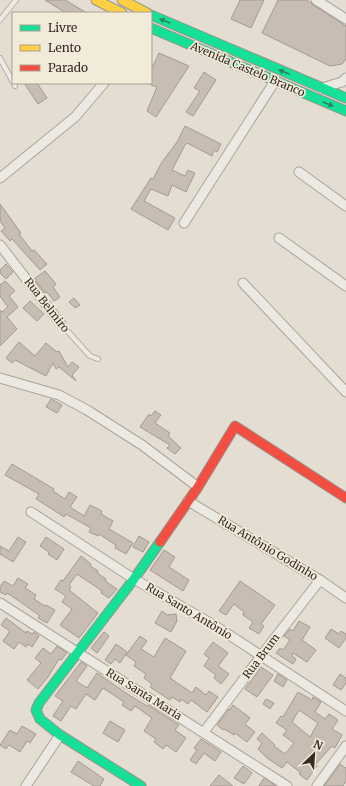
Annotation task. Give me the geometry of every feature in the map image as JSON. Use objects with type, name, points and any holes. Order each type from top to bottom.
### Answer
[{"type":"street","points":[[96,0],[120,12]]},
{"type":"street","points":[[122,0],[145,12]]},
{"type":"street","points":[[316,0],[346,19]]},
{"type":"street","name":"Avenida Castelo Branco","points":[[152,15],[346,98]]},
{"type":"street","name":"Avenida Castelo Branco","points":[[152,28],[346,111]]},
{"type":"street","points":[[322,88],[342,82],[346,78]]},
{"type":"street","points":[[184,223],[275,81]]},
{"type":"street","points":[[0,178],[75,116],[103,84]]},
{"type":"street","points":[[299,172],[346,206]]},
{"type":"street","points":[[279,238],[346,286]]},
{"type":"street","name":"Rua Belmiro","points":[[0,244],[61,324]]},
{"type":"street","points":[[243,283],[346,392]]},
{"type":"street","points":[[0,378],[59,395],[87,410],[142,445],[198,487]]},
{"type":"street","points":[[140,786],[60,735],[40,719],[36,710],[39,702],[134,579],[198,487],[235,426],[346,498]]},
{"type":"street","name":"Rua Antônio Godinho","points":[[188,501],[320,580],[346,598]]},
{"type":"street","name":"Rua Santo Antônio","points":[[31,512],[134,579],[218,627],[346,711]]},
{"type":"street","name":"Rua Brum","points":[[204,732],[320,580]]},
{"type":"street","name":"Rua Santa Maria","points":[[0,604],[288,786]]},
{"type":"street","points":[[26,786],[60,735]]},
{"type":"street","points":[[317,786],[346,746]]},
{"type":"lane","points":[[0,20],[16,0]]},
{"type":"lane","points":[[0,58],[12,80]]},
{"type":"lane","name":"Rua Belmiro","points":[[61,324],[90,356],[98,359]]},
{"type":"building","points":[[45,0],[65,0],[85,12],[64,12]]},
{"type":"building","points":[[240,0],[264,0],[251,28],[231,19]]},
{"type":"building","points":[[278,0],[307,0],[346,26],[346,59],[342,64],[330,66],[262,33]]},
{"type":"building","points":[[159,53],[189,66],[156,117],[147,111],[157,87],[151,85],[153,66]]},
{"type":"building","points":[[204,72],[216,80],[193,116],[186,112],[200,91],[194,88]]},
{"type":"building","points":[[25,84],[38,84],[47,98],[38,104]]},
{"type":"building","points":[[185,126],[221,144],[217,152],[214,150],[212,156],[187,143],[185,145],[172,170],[185,176],[188,170],[195,173],[186,192],[172,185],[168,196],[151,189],[144,201],[175,218],[168,230],[131,209],[151,178],[153,179],[162,162],[177,142]]},
{"type":"building","points":[[0,204],[32,251],[34,250],[47,264],[40,270],[12,239],[10,241],[1,231],[5,228],[0,221]]},
{"type":"building","points":[[6,264],[13,272],[6,279],[0,273],[0,270]]},
{"type":"building","points":[[45,271],[56,284],[53,287],[60,297],[54,301],[47,292],[45,293],[34,279]]},
{"type":"building","points":[[5,281],[15,291],[9,296],[18,307],[7,317],[17,329],[0,346],[0,310],[2,312],[8,307],[0,296],[0,285]]},
{"type":"building","points":[[74,298],[80,305],[75,308],[69,302]]},
{"type":"building","points":[[30,301],[44,314],[37,321],[23,308]]},
{"type":"building","points":[[19,342],[35,356],[46,343],[57,352],[59,351],[68,367],[72,362],[79,367],[72,375],[76,381],[59,367],[56,369],[53,363],[46,376],[15,360],[12,363],[6,358]]},
{"type":"building","points":[[51,399],[62,405],[57,413],[46,407]]},
{"type":"building","points":[[155,411],[161,415],[155,423],[170,433],[168,436],[181,448],[175,454],[167,448],[170,445],[140,427],[149,414],[151,416]]},
{"type":"building","points":[[12,464],[54,489],[53,491],[65,499],[69,492],[77,497],[70,507],[84,516],[90,505],[102,511],[101,514],[113,521],[109,529],[133,543],[126,554],[115,548],[116,545],[99,534],[98,536],[89,532],[91,528],[66,514],[64,517],[36,499],[39,494],[5,475]]},
{"type":"building","points":[[139,536],[149,542],[143,552],[133,547]]},
{"type":"building","points":[[18,537],[26,542],[13,562],[0,554],[0,546],[9,551]]},
{"type":"building","points":[[46,537],[64,549],[57,560],[40,546]]},
{"type":"building","points":[[164,550],[175,557],[169,567],[189,580],[183,591],[150,570]]},
{"type":"building","points":[[81,556],[91,564],[90,566],[98,571],[97,573],[106,579],[105,581],[117,589],[109,598],[101,593],[102,591],[77,574],[69,585],[71,587],[69,590],[98,613],[79,638],[60,625],[72,609],[62,602],[66,596],[55,589],[61,580],[63,581]]},
{"type":"building","points":[[18,578],[28,584],[25,588],[36,595],[34,599],[55,610],[47,623],[38,618],[40,616],[7,593],[6,595],[0,592],[0,587],[4,581],[13,586]]},
{"type":"building","points":[[240,581],[275,605],[261,624],[264,626],[259,634],[249,628],[253,622],[243,615],[244,612],[234,604],[226,615],[219,611]]},
{"type":"building","points":[[162,611],[167,615],[176,614],[177,621],[171,632],[155,623]]},
{"type":"building","points":[[6,618],[26,633],[27,631],[32,634],[34,632],[39,636],[32,647],[28,644],[26,647],[19,642],[14,649],[3,641],[10,631],[1,625]]},
{"type":"building","points":[[299,621],[310,627],[302,640],[316,650],[307,662],[293,653],[292,656],[296,659],[293,664],[276,653],[280,648],[283,650],[290,640],[284,636],[290,629],[293,631]]},
{"type":"building","points":[[331,629],[339,634],[341,631],[346,634],[346,638],[339,648],[325,638]]},
{"type":"building","points":[[104,632],[109,636],[97,653],[91,648]]},
{"type":"building","points":[[140,636],[147,641],[141,649],[154,657],[165,638],[186,651],[170,678],[192,693],[196,687],[206,695],[209,691],[218,697],[207,712],[191,700],[188,704],[181,699],[180,702],[172,697],[170,700],[150,687],[152,684],[144,678],[146,674],[134,666],[136,662],[126,655]]},
{"type":"building","points":[[213,642],[228,653],[218,666],[229,674],[221,684],[214,678],[216,675],[204,666],[209,658],[204,654]]},
{"type":"building","points":[[116,644],[127,652],[120,663],[115,659],[111,664],[105,660]]},
{"type":"building","points":[[57,646],[67,653],[61,660],[59,659],[48,677],[38,689],[27,680],[41,663],[35,658],[43,648],[51,654]]},
{"type":"building","points":[[81,662],[87,666],[76,681],[87,688],[97,673],[129,695],[147,706],[148,705],[179,725],[175,730],[186,738],[176,752],[166,745],[163,749],[154,742],[156,739],[144,731],[152,718],[135,706],[131,711],[122,705],[124,702],[103,688],[95,700],[86,694],[76,709],[71,706],[61,721],[53,716],[63,701],[55,696]]},
{"type":"building","points":[[261,667],[273,675],[257,697],[245,689]]},
{"type":"building","points":[[278,674],[287,680],[283,687],[274,681]]},
{"type":"building","points":[[340,674],[346,678],[346,683],[341,690],[333,685]]},
{"type":"building","points":[[298,692],[312,700],[313,697],[321,702],[315,712],[325,719],[329,714],[338,720],[332,729],[342,735],[335,748],[332,746],[315,765],[317,766],[307,780],[287,762],[282,768],[267,758],[258,749],[262,743],[257,739],[262,733],[275,745],[274,746],[285,754],[294,743],[283,735],[287,730],[276,723],[281,716],[283,717]],"holes":[[[299,710],[318,723],[310,737],[292,722]]]},
{"type":"building","points":[[266,699],[274,703],[270,709],[263,704]]},
{"type":"building","points":[[233,705],[250,718],[245,724],[255,732],[247,742],[235,733],[234,735],[224,729],[223,730],[217,725]]},
{"type":"building","points":[[110,721],[125,730],[118,742],[103,733]]},
{"type":"building","points":[[22,726],[36,734],[30,743],[27,741],[20,752],[9,745],[6,749],[0,745],[10,730],[17,734]]},
{"type":"building","points":[[201,739],[221,752],[215,761],[204,753],[196,764],[190,760],[197,750],[194,748]]},
{"type":"building","points":[[78,761],[104,779],[100,786],[94,786],[71,772]]},
{"type":"building","points":[[340,764],[346,768],[346,781],[343,786],[324,786]]},
{"type":"building","points":[[243,766],[252,773],[244,784],[234,778]]},
{"type":"building","points":[[219,775],[233,786],[210,786]]},
{"type":"building","points":[[264,778],[276,786],[259,786]]},
{"type":"traffic: fast","points":[[152,15],[346,98]]},
{"type":"traffic: fast","points":[[152,28],[346,111]]},
{"type":"traffic: fast","points":[[141,786],[60,735],[40,719],[36,710],[39,703],[134,579],[160,542]]},
{"type":"traffic: slow","points":[[96,0],[120,12]]},
{"type":"traffic: slow","points":[[122,0],[145,12]]},
{"type":"traffic: jam","points":[[160,542],[198,487],[235,426],[346,498]]}]
